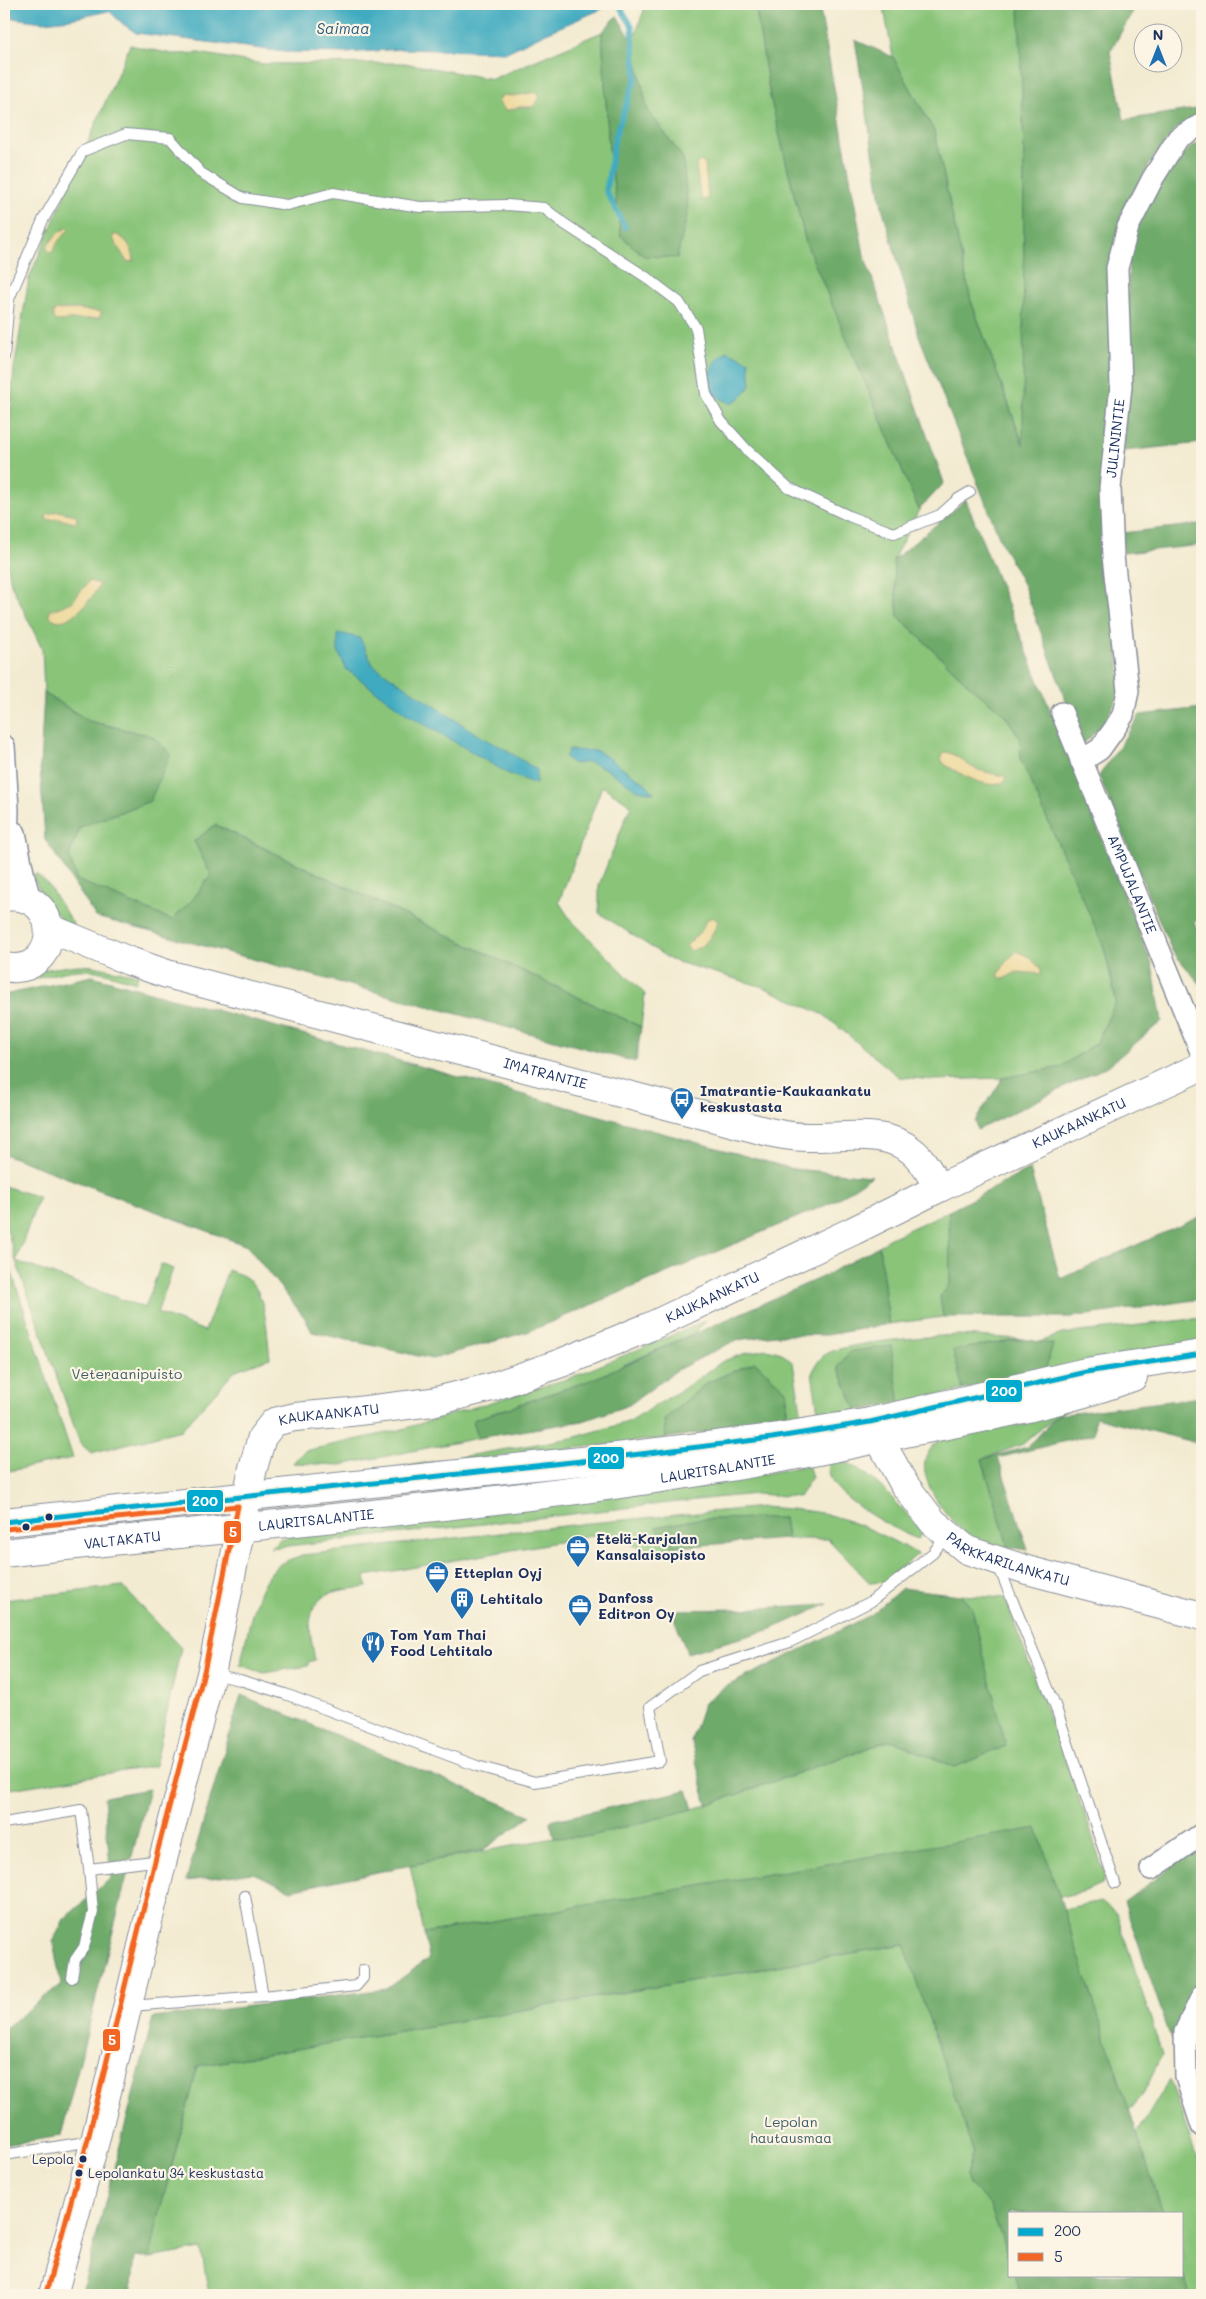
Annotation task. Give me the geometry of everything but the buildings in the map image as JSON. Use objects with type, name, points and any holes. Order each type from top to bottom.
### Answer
[{"type":"main road","points":[[4,897],[19,896],[31,901],[43,912],[49,928],[46,948],[40,957],[22,968],[4,967]]},
{"type":"main road","name":"IMATRANTIE","points":[[49,928],[134,963],[177,976],[761,1130],[804,1137],[876,1137],[894,1141],[911,1149],[920,1157],[939,1188]]},
{"type":"main road","name":"IMATRANTIE","points":[[40,957],[54,956],[134,963]]},
{"type":"main road","name":"KAUKAANKATU","points":[[53,2295],[95,2141],[163,1859],[211,1674],[247,1497],[262,1437],[274,1422],[295,1417],[432,1402],[492,1387],[561,1363],[648,1327],[854,1231],[939,1188],[1202,1066]]},
{"type":"main road","name":"LAURITSALANTIE","points":[[241,1527],[597,1488],[812,1454],[874,1430],[1086,1372],[1193,1356]]},
{"type":"main road","name":"LAURITSALANTIE","points":[[247,1497],[874,1430]]},
{"type":"main road","name":"PARKKARILANKATU","points":[[874,1430],[904,1484],[934,1522],[967,1550],[997,1562],[1202,1616]]},
{"type":"main road","points":[[4,1522],[247,1497]]},
{"type":"main road","name":"VALTAKATU","points":[[4,1553],[241,1527]]},
{"type":"street","name":"JULININTIE","points":[[1081,761],[1100,749],[1115,728],[1123,715],[1128,691],[1113,556],[1110,488],[1121,386],[1117,268],[1128,227],[1153,178],[1178,138],[1202,124]]},
{"type":"street","name":"AMPUJALANTIE","points":[[1062,713],[1202,1054]]},
{"type":"street","points":[[4,746],[8,809],[6,884],[4,893]]},
{"type":"street","points":[[8,809],[23,867],[24,882],[31,901]]},
{"type":"street","points":[[1151,1869],[1202,1834]]},
{"type":"street","points":[[1202,1996],[1185,2032],[1186,2077],[1202,2126]]},
{"type":"lane","points":[[4,357],[10,299],[43,220],[83,151],[126,134],[170,138],[201,173],[243,198],[288,204],[333,193],[420,207],[507,205],[544,208],[563,223],[646,277],[679,302],[696,328],[706,394],[721,421],[746,450],[789,488],[851,517],[894,533],[940,515],[958,499],[970,492]]},
{"type":"lane","points":[[211,1674],[240,1680],[285,1694],[477,1766],[535,1782],[660,1761],[650,1706],[699,1671],[790,1642],[870,1602],[933,1553],[948,1534]]},
{"type":"lane","points":[[997,1562],[1055,1705],[1115,1883]]},
{"type":"lane","points":[[4,1823],[81,1810],[93,1912],[84,1946],[75,1960],[72,1978]]},
{"type":"lane","points":[[89,1869],[163,1859]]},
{"type":"lane","points":[[245,1896],[263,1996]]},
{"type":"lane","points":[[127,2006],[263,1996],[356,1986],[363,1978],[362,1970]]},
{"type":"lane","points":[[4,2155],[95,2141]]},
{"type":"green space","points":[[646,4],[755,4],[770,96],[806,243],[919,510],[893,560],[898,616],[972,688],[1005,715],[1020,738],[1021,760],[1104,947],[1116,1001],[1097,1042],[1061,1067],[1003,1078],[935,1080],[899,1077],[824,1015],[763,987],[671,960],[599,913],[599,885],[631,805],[602,786],[559,902],[570,919],[645,994],[641,1027],[216,825],[194,841],[211,875],[193,899],[172,920],[77,880],[69,856],[80,827],[150,801],[152,736],[89,721],[44,693],[42,649],[11,584],[4,545],[4,496],[14,369],[29,278],[130,45],[172,54],[199,53],[262,64],[404,63],[492,79],[602,32],[609,151],[621,236],[683,158],[647,109],[633,42]]},
{"type":"green space","points":[[755,4],[819,4],[864,255],[944,483],[919,510],[806,243],[770,96]]},
{"type":"green space","points":[[883,4],[1019,4],[1024,152],[1024,446],[971,301],[934,131],[893,57]]},
{"type":"green space","points":[[1019,4],[1137,4],[1110,52],[1124,120],[1202,108],[1202,113],[1175,130],[1155,155],[1122,212],[1111,267],[1111,369],[1104,451],[1121,691],[1103,725],[1082,745],[1024,586],[1002,544],[919,336],[882,207],[855,40],[893,57],[934,131],[971,301],[1023,445],[1024,152]]},
{"type":"green space","points":[[617,16],[633,42],[647,109],[683,158],[688,211],[677,258],[644,256],[621,236],[609,151],[602,32]]},
{"type":"green space","points":[[1202,139],[1202,443],[1124,451],[1129,251],[1141,216],[1169,165]]},
{"type":"green space","points":[[966,500],[1152,964],[1162,1021],[1108,1066],[977,1130],[975,1121],[1003,1078],[1061,1067],[1097,1042],[1116,1001],[1104,947],[1021,760],[1020,738],[1005,715],[972,688],[898,616],[893,560]]},
{"type":"green space","points":[[1202,524],[1202,545],[1124,553],[1122,533]]},
{"type":"green space","points":[[44,693],[89,721],[152,736],[171,754],[150,801],[80,827],[69,856],[77,880],[172,920],[193,899],[211,875],[194,841],[215,825],[641,1027],[636,1062],[96,917],[45,839],[40,767]]},
{"type":"green space","points":[[1202,708],[1202,771],[1196,774],[1202,790],[1202,918],[1194,922],[1202,944],[1202,986],[1172,951],[1099,776],[1140,715]]},
{"type":"green space","points":[[36,874],[46,882],[74,925],[68,927],[48,903],[36,883],[33,875]]},
{"type":"green space","points":[[78,965],[138,975],[136,982],[91,970],[67,971],[23,980],[4,979],[47,969]]},
{"type":"green space","points":[[92,976],[793,1169],[872,1176],[833,1202],[530,1331],[432,1359],[312,1332],[305,1318],[247,1246],[4,1154],[4,993],[8,994]]},
{"type":"green space","points":[[1030,1169],[1060,1279],[1202,1216],[1202,1299],[1073,1317],[943,1317],[940,1297],[950,1284],[949,1211]]},
{"type":"green space","points":[[4,1186],[39,1197],[16,1261],[4,1219]]},
{"type":"green space","points":[[949,1211],[950,1284],[940,1297],[943,1317],[889,1324],[879,1246],[888,1239]]},
{"type":"green space","points":[[879,1246],[889,1324],[827,1335],[776,1335],[736,1340],[677,1370],[629,1405],[583,1421],[478,1438],[473,1420],[591,1380],[822,1277]]},
{"type":"green space","points":[[4,1249],[73,1458],[4,1472]]},
{"type":"green space","name":"Veteraanipuisto","points":[[16,1261],[145,1308],[161,1264],[173,1269],[157,1313],[205,1331],[228,1270],[239,1274],[249,1280],[255,1287],[263,1305],[270,1358],[236,1370],[181,1430],[91,1453],[80,1443]]},
{"type":"green space","points":[[1202,1318],[1202,1342],[1045,1371],[1039,1342],[1062,1334]]},
{"type":"green space","points":[[706,1321],[694,1333],[591,1380],[473,1420],[478,1438],[341,1465],[293,1463],[304,1451],[396,1431],[570,1378]]},
{"type":"green space","points":[[960,1335],[1022,1339],[954,1350],[963,1390],[900,1403],[838,1367],[857,1411],[819,1418],[812,1373],[823,1356],[833,1351],[867,1343]]},
{"type":"green space","points":[[1022,1339],[1053,1344],[1045,1371],[963,1390],[953,1350]]},
{"type":"green space","points":[[891,1346],[900,1403],[857,1411],[838,1367],[850,1351]]},
{"type":"green space","points":[[767,1349],[782,1353],[793,1363],[803,1422],[787,1424],[787,1391],[755,1362],[706,1383],[664,1420],[666,1438],[396,1468],[572,1438],[628,1422],[683,1389],[723,1361],[746,1353]]},
{"type":"green space","points":[[755,1362],[787,1391],[786,1420],[666,1438],[664,1420],[706,1383]]},
{"type":"green space","points":[[1202,1397],[1202,1444],[1095,1417],[1094,1434],[998,1458],[1028,1550],[1008,1547],[982,1459],[1028,1447],[1057,1415]]},
{"type":"green space","points":[[1074,1406],[1057,1415],[1023,1444],[982,1459],[1008,1547],[985,1545],[966,1534],[940,1505],[928,1483],[924,1467],[926,1457],[931,1448],[943,1438]]},
{"type":"green space","points":[[840,1460],[864,1473],[885,1491],[923,1531],[918,1539],[874,1517],[842,1494],[832,1481],[828,1461]]},
{"type":"green space","points":[[808,1465],[812,1477],[799,1497],[756,1494],[714,1498],[270,1548],[280,1539],[309,1531],[715,1484]]},
{"type":"green space","points":[[763,1507],[803,1510],[833,1516],[872,1531],[918,1554],[883,1582],[870,1583],[828,1539],[787,1539],[784,1518],[656,1527],[674,1547],[652,1552],[603,1534],[365,1576],[367,1587],[332,1592],[320,1600],[314,1607],[311,1615],[310,1633],[315,1660],[308,1662],[308,1666],[264,1673],[240,1665],[253,1610],[264,1583],[271,1572],[280,1564],[302,1555],[590,1523]]},
{"type":"green space","points":[[784,1518],[787,1539],[674,1547],[655,1527],[698,1519]]},
{"type":"green space","points":[[122,1586],[181,1648],[155,1766],[4,1790],[4,1600]]},
{"type":"green space","points":[[902,1588],[960,1595],[972,1608],[1006,1746],[955,1767],[891,1740],[707,1805],[691,1741],[703,1704],[723,1688],[871,1615]]},
{"type":"green space","points":[[960,1595],[1005,1598],[1087,1820],[1105,1876],[1102,1884],[1082,1892],[1059,1897],[1037,1829],[424,1933],[410,1865],[554,1838],[591,1836],[707,1805],[891,1740],[955,1767],[1005,1746],[972,1608]]},
{"type":"green space","points":[[828,1604],[772,1629],[687,1653],[671,1610],[741,1609]]},
{"type":"green space","points":[[241,1695],[531,1816],[483,1850],[291,1890],[253,1873],[186,1881]]},
{"type":"green space","points":[[149,1789],[61,2136],[4,2145],[4,2029],[61,1984],[53,1942],[64,1919],[111,1878],[104,1797]]},
{"type":"green space","points":[[687,1790],[693,1809],[591,1836],[554,1838],[550,1821]]},
{"type":"green space","points":[[1037,1828],[1163,2212],[1008,2212],[1008,2256],[990,2205],[969,2184],[966,2175],[973,2151],[904,1944],[198,2066],[158,2218],[150,2258],[135,2257],[131,2295],[81,2295],[153,2018],[387,1989],[429,1958],[424,1933]]},
{"type":"green space","points":[[1202,1845],[1202,1971],[1171,2039],[1124,1902]]},
{"type":"green space","points":[[1101,1901],[1117,1914],[1162,2054],[1142,2096],[1129,2111],[1063,1909]]},
{"type":"green space","name":"Lepolan hautausmaa","points":[[905,1944],[973,2151],[966,2175],[969,2184],[990,2205],[1008,2256],[1008,2276],[1014,2276],[1021,2295],[209,2295],[201,2249],[150,2258],[158,2219],[198,2066]]},
{"type":"green space","points":[[1170,2079],[1202,2175],[1202,2295],[1190,2295],[1183,2276],[1184,2212],[1163,2212],[1137,2134]]},
{"type":"green space","points":[[1014,2276],[1183,2276],[1190,2295],[1021,2295]]},
{"type":"sand","points":[[539,93],[539,99],[533,107],[519,107],[506,111],[498,102],[502,95],[513,96]]},
{"type":"sand","points":[[700,161],[705,164],[708,197],[705,200],[701,199],[700,196],[696,165]]},
{"type":"sand","points":[[66,228],[69,230],[59,240],[52,253],[48,251],[47,246],[58,233]]},
{"type":"sand","points":[[114,234],[128,244],[134,261],[127,262],[113,239]]},
{"type":"sand","points":[[75,309],[102,312],[99,318],[56,321],[53,318],[53,312]]},
{"type":"sand","points":[[58,511],[76,515],[77,521],[75,523],[59,519],[47,520],[46,515]]},
{"type":"sand","points":[[89,581],[100,584],[91,598],[78,612],[62,621],[55,620],[49,615],[50,611],[72,602]]},
{"type":"sand","points":[[945,752],[974,768],[1006,777],[1005,781],[991,785],[965,776],[943,763],[941,758]]},
{"type":"sand","points":[[713,917],[718,922],[711,936],[701,946],[691,951],[686,946],[702,930],[706,920]]},
{"type":"sand","points":[[1017,951],[1029,957],[1041,969],[1041,974],[1017,972],[1003,979],[998,976],[1005,963]]},
{"type":"water","name":"Saimaa","points":[[4,4],[610,4],[507,52],[402,49],[346,53],[285,52],[136,33],[109,11],[43,22],[4,17]]},
{"type":"water","points":[[727,351],[749,361],[751,385],[741,397],[731,404],[713,394],[711,380],[714,365]]},
{"type":"water","points":[[338,633],[360,638],[373,665],[478,735],[503,748],[537,770],[536,784],[509,774],[407,714],[346,669],[338,651]]},
{"type":"water","points":[[569,750],[598,751],[645,783],[654,793],[638,790],[606,769],[589,762],[573,764],[565,757]]},
{"type":"waterway","points":[[618,4],[632,26],[636,77],[615,137],[606,191],[625,227]]},
{"type":"transit line","name":"200","points":[[4,1522],[591,1460],[772,1438],[870,1422],[1086,1372],[1202,1354]]},
{"type":"transit line","name":"5","points":[[5,1529],[238,1506],[204,1672],[156,1857],[88,2139],[46,2293]]},
{"type":"place","name":"Imatrantie-Kaukaankatu keskustasta","points":[[682,1120]]},
{"type":"place","name":"Etelä-Karjalan Kansalaisopisto","points":[[578,1568]]},
{"type":"place","name":"Etteplan Oyj","points":[[437,1594]]},
{"type":"place","name":"Lehtitalo","points":[[462,1620]]},
{"type":"place","name":"Danfoss Editron Oy","points":[[580,1627]]},
{"type":"place","name":"Tom Yam Thai Food Lehtitalo","points":[[373,1664]]},
{"type":"place","name":"Lepola","points":[[83,2159]]},
{"type":"place","name":"Lepolankatu 34 keskustasta","points":[[79,2173]]}]
